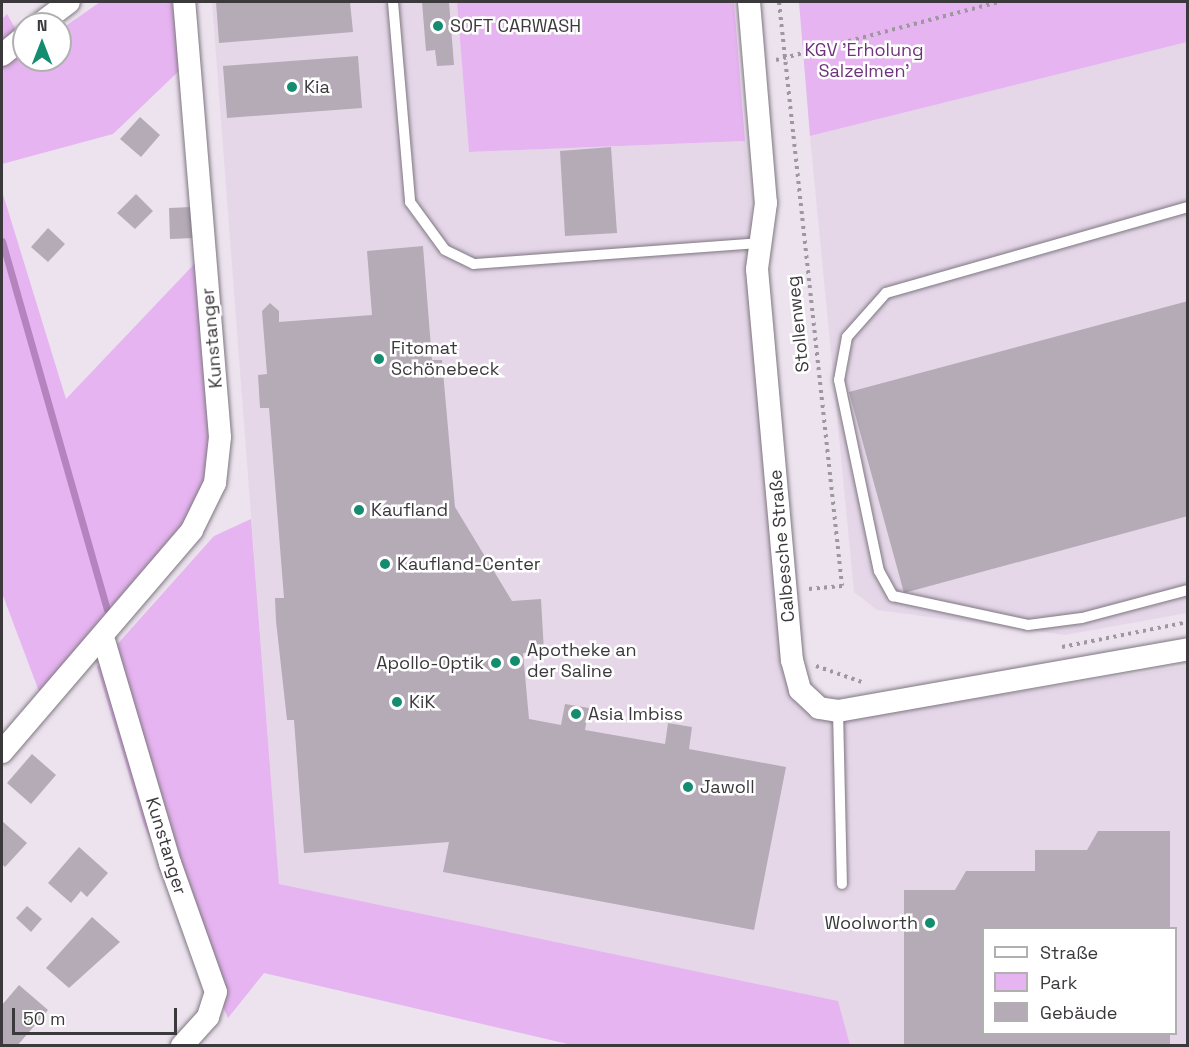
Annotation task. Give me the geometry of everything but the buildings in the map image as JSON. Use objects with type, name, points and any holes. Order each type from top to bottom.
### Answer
[{"type":"street","points":[[56,12],[69,2]]},
{"type":"street","name":"Kunstanger","points":[[2,752],[103,637],[192,530],[206,509],[219,463],[183,2]]},
{"type":"street","name":"Calbesche Straße","points":[[749,2],[766,203],[757,269],[792,660],[805,697],[819,708],[838,711],[1188,649]]},
{"type":"street","name":"Kunstanger","points":[[103,637],[170,863],[216,992],[208,1017],[182,1046]]},
{"type":"lane","points":[[393,2],[410,202],[445,250],[474,264],[760,243]]},
{"type":"lane","points":[[1188,207],[886,293],[847,337],[839,380],[879,571],[893,596],[1028,625],[1083,618],[1188,590]]},
{"type":"lane","points":[[838,711],[842,884]]},
{"type":"path","name":"Stollenweg","points":[[779,2],[842,586],[786,591]]},
{"type":"path","points":[[754,62],[785,60],[998,2]]},
{"type":"path","points":[[1048,649],[1188,622]]},
{"type":"path","points":[[792,660],[860,682],[872,680]]},
{"type":"shaded area","points":[[212,2],[457,2],[469,152],[745,141],[791,689],[827,721],[1187,666],[1187,1045],[850,1045],[837,1001],[279,884]]},
{"type":"shaded area","points":[[1187,42],[1187,613],[1065,635],[877,610],[854,592],[810,136]]},
{"type":"green space","points":[[100,2],[172,2],[181,69],[113,134],[2,164],[2,19],[7,14],[12,23],[12,72],[72,72],[72,22]]},
{"type":"green space","points":[[457,2],[734,2],[745,141],[469,152]]},
{"type":"green space","name":"KGV 'Erholung Salzelmen'","points":[[799,2],[1187,2],[1187,42],[810,136]]},
{"type":"green space","points":[[2,191],[66,399],[200,258],[211,422],[206,478],[195,511],[40,694],[2,593]]},
{"type":"green space","points":[[251,519],[279,884],[838,1001],[850,1045],[572,1045],[264,973],[228,1018],[144,825],[97,667],[214,536]]},
{"type":"waterway","points":[[2,241],[107,609]]},
{"type":"place","name":"SOFT CARWASH","points":[[438,26]]},
{"type":"place","name":"Kia","points":[[292,87]]},
{"type":"place","name":"Fitomat Schönebeck","points":[[379,359]]},
{"type":"place","name":"Kaufland","points":[[359,510]]},
{"type":"place","name":"Kaufland-Center","points":[[385,564]]},
{"type":"place","name":"Apotheke an der Saline","points":[[515,661]]},
{"type":"place","name":"Apollo-Optik","points":[[496,663]]},
{"type":"place","name":"KiK","points":[[397,702]]},
{"type":"place","name":"Asia Imbiss","points":[[576,714]]},
{"type":"place","name":"Jawoll","points":[[688,787]]},
{"type":"place","name":"Woolworth","points":[[930,923]]}]
